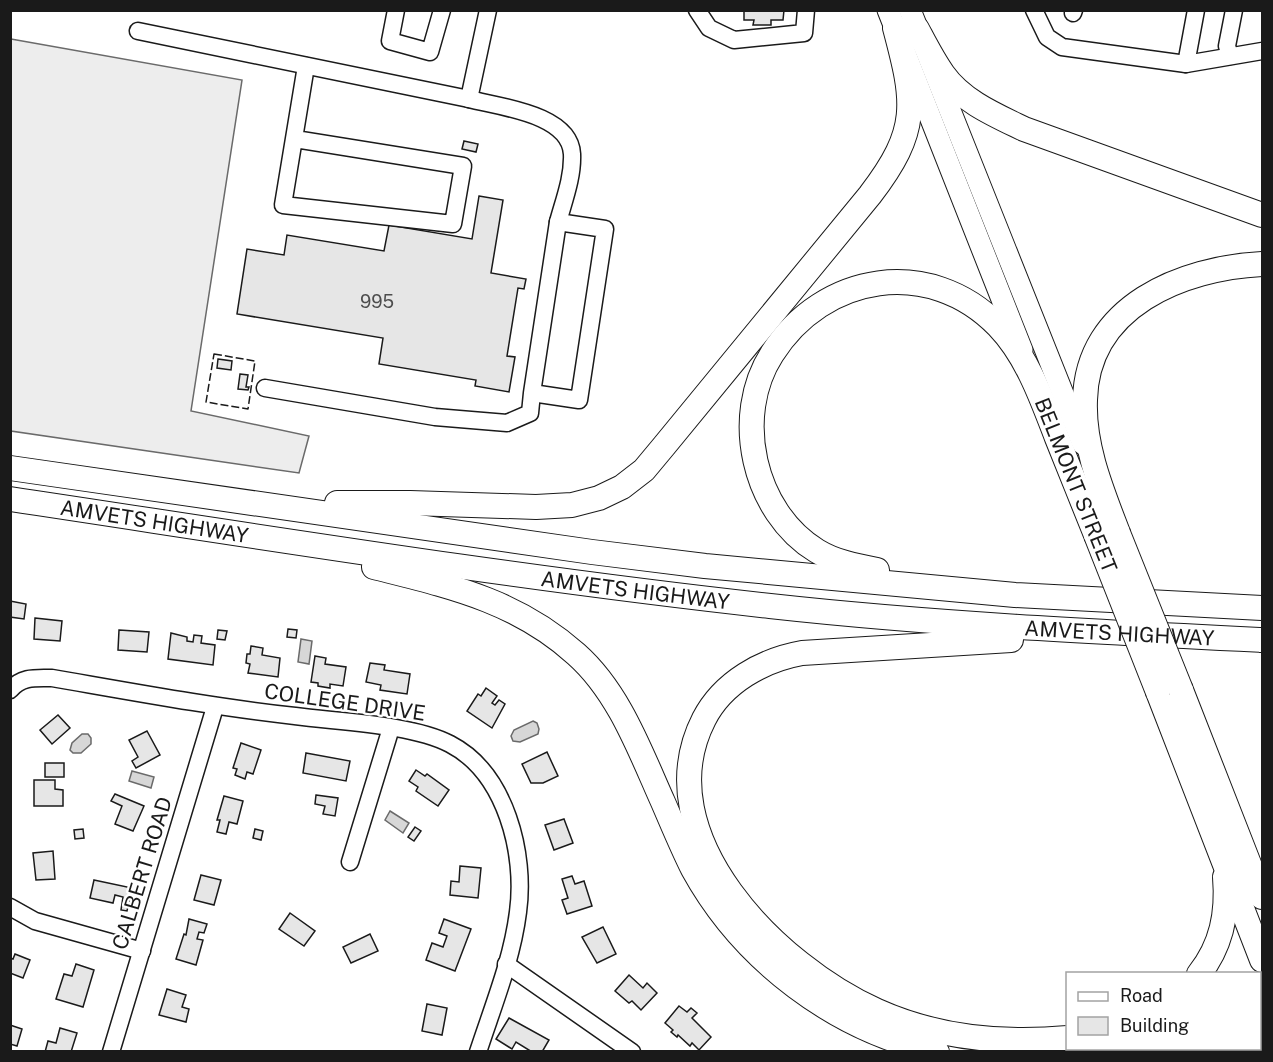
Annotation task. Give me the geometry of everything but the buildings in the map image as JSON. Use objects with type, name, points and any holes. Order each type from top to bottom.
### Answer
[{"type":"highway","points":[[902,19],[944,76],[967,97],[996,115],[1024,129],[1263,215]]},
{"type":"highway","points":[[252,503],[410,503],[559,507],[599,498],[633,480],[659,452],[870,195],[897,156],[907,129],[910,108],[902,19]]},
{"type":"highway","points":[[1106,500],[1089,441],[1084,402],[1086,382],[1094,358],[1112,326],[1140,299],[1160,288],[1204,273],[1231,267],[1263,264]]},
{"type":"highway","points":[[1015,595],[850,565],[811,547],[783,521],[761,483],[752,444],[753,408],[763,371],[771,354],[802,319],[841,294],[885,281],[904,281],[940,288],[978,308],[1012,342],[1038,391]]},
{"type":"highway","name":"BELMONT STREET","points":[[1038,391],[1107,534],[1230,845],[1263,960]]},
{"type":"highway","name":"AMVETS HIGHWAY","points":[[10,468],[705,566],[1015,595],[1188,606],[1263,608]]},
{"type":"highway","name":"AMVETS HIGHWAY","points":[[10,499],[586,584],[748,603],[981,625],[1263,640]]},
{"type":"highway","name":"BELMONT STREET","points":[[1106,500],[1107,534]]},
{"type":"highway","points":[[249,536],[462,590],[502,606],[564,644],[589,667],[618,708],[636,741],[694,869],[722,913],[749,945],[784,978],[829,1009],[876,1033],[937,1052]]},
{"type":"highway","points":[[1188,606],[1263,595]]},
{"type":"highway","points":[[1066,1038],[996,1041],[926,1029],[865,1006],[803,966],[754,922],[728,887],[707,852],[689,801],[690,759],[698,730],[708,711],[720,696],[743,675],[788,655],[841,649],[1125,634]]},
{"type":"highway","points":[[1230,845],[1263,879]]},
{"type":"highway","points":[[1200,972],[1218,941],[1225,916],[1225,879],[1230,845]]},
{"type":"highway","name":"BELMONT STREET","points":[[1230,845],[1263,897]]},
{"type":"main road","name":"BELMONT STREET","points":[[902,19],[1038,391]]},
{"type":"main road","name":"BELMONT STREET","points":[[902,19],[1106,500]]},
{"type":"street","points":[[396,10],[390,41],[430,52],[442,10]]},
{"type":"street","points":[[469,99],[488,10]]},
{"type":"street","points":[[697,10],[709,28],[734,40],[804,33],[806,10]]},
{"type":"street","points":[[1034,10],[1047,38],[1062,47],[1186,64],[1263,51]]},
{"type":"street","points":[[1186,64],[1196,10]]},
{"type":"street","points":[[1230,56],[1227,46],[1234,10]]},
{"type":"street","points":[[138,31],[469,99],[543,118],[562,131],[571,145],[570,177],[558,222],[530,413],[507,423],[435,417],[265,387]]},
{"type":"street","points":[[295,140],[463,166],[453,224],[283,206],[306,66]]},
{"type":"street","points":[[532,393],[579,400],[605,229],[558,222]]},
{"type":"street","name":"COLLEGE DRIVE","points":[[10,690],[19,681],[29,678],[52,678],[215,707],[391,728],[436,738],[451,745],[476,764],[501,798],[512,827],[519,878],[519,911],[507,964],[478,1052]]},
{"type":"street","name":"CALBERT ROAD","points":[[111,1052],[215,707]]},
{"type":"street","points":[[350,862],[391,728]]},
{"type":"street","points":[[10,907],[36,921],[142,951]]},
{"type":"street","points":[[507,964],[632,1052]]},
{"type":"shaded area","points":[[11,39],[242,80],[191,411],[309,436],[299,473],[11,431]]},
{"type":"shaded area","points":[[301,639],[312,641],[309,664],[298,662]]},
{"type":"shaded area","points":[[533,721],[537,723],[538,734],[520,742],[513,741],[511,736],[514,730]]},
{"type":"shaded area","points":[[82,734],[88,734],[91,744],[81,753],[73,753],[70,750],[72,743]]},
{"type":"shaded area","points":[[132,771],[154,777],[151,788],[129,781]]},
{"type":"shaded area","points":[[390,811],[409,823],[403,833],[385,820]]},
{"type":"fence","points":[[214,354],[255,361],[248,409],[206,402],[214,354]]}]
